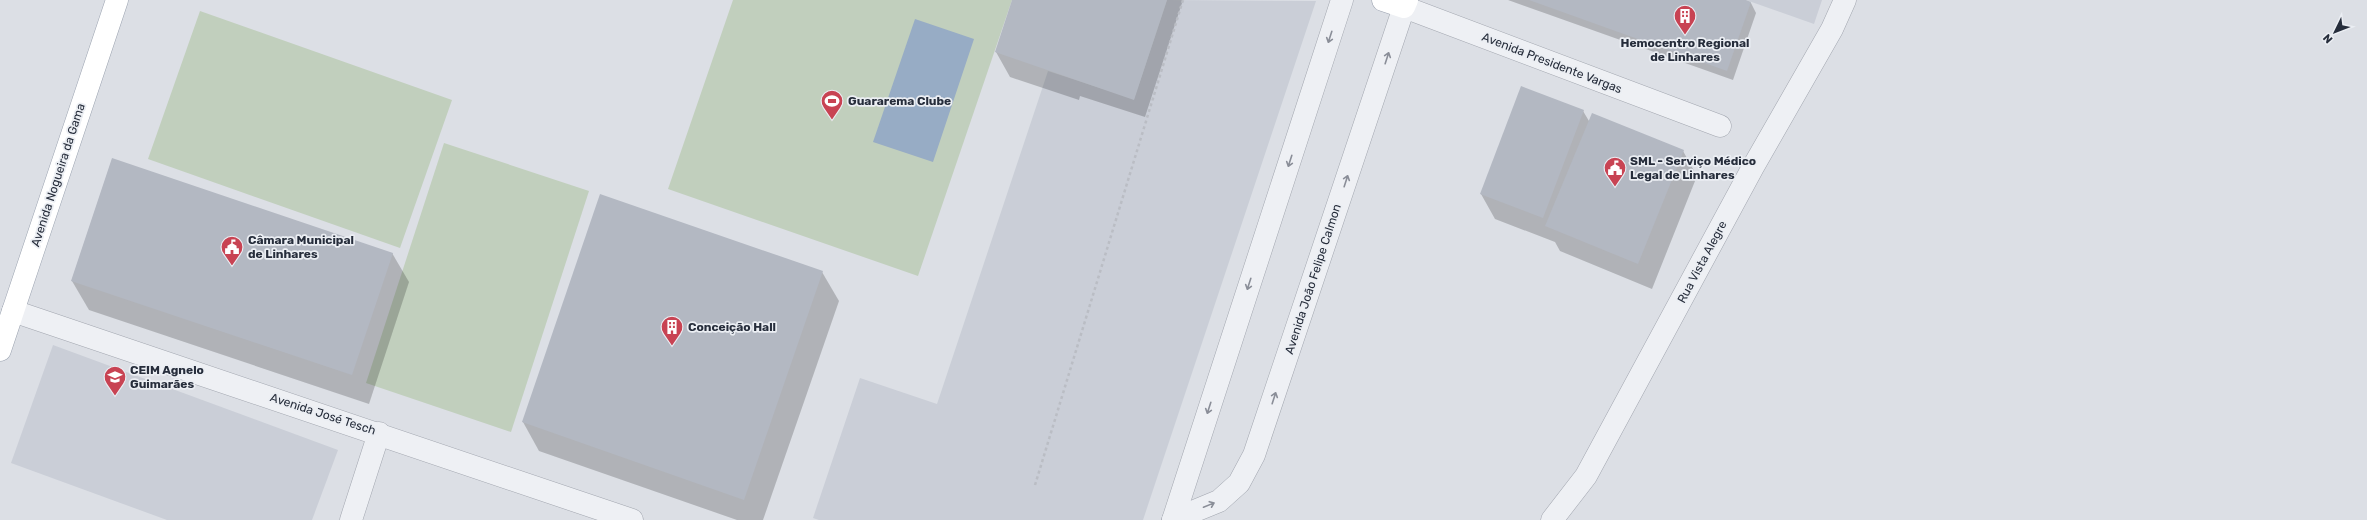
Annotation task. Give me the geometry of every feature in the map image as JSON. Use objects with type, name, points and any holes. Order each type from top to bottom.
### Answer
[{"type":"main road","name":"Avenida Nogueira da Gama","points":[[0,350],[117,0]]},
{"type":"main road","name":"Avenida Presidente Vargas","points":[[1383,0],[1405,3]]},
{"type":"street","name":"Avenida João Felipe Calmon","points":[[1173,520],[1342,0]]},
{"type":"street","name":"Rua Vista Alegre","points":[[1552,520],[1586,476],[1753,167],[1832,29],[1845,0]]},
{"type":"street","name":"Avenida João Felipe Calmon","points":[[1173,520],[1220,501],[1239,483],[1254,455],[1405,3]]},
{"type":"street","name":"Avenida Presidente Vargas","points":[[1405,3],[1720,126]]},
{"type":"street","name":"Avenida José Tesch","points":[[13,311],[379,433],[632,520]]},
{"type":"street","points":[[351,520],[379,433]]},
{"type":"path","points":[[1035,485],[1183,0]]},
{"type":"shaded area","points":[[1167,0],[1316,1],[1143,520],[819,520],[813,518],[860,378],[937,404],[1048,71],[1134,99]]},
{"type":"shaded area","points":[[1746,0],[1822,0],[1814,24]]},
{"type":"shaded area","name":"CEIM Agnelo Guimarães","points":[[53,345],[338,450],[312,520],[167,520],[11,463]]},
{"type":"green space","name":"Guararema Clube","points":[[733,0],[1012,0],[918,276],[668,189]]},
{"type":"green space","points":[[200,11],[452,100],[400,248],[148,159]]},
{"type":"green space","points":[[444,143],[589,191],[511,432],[366,383]]},
{"type":"water","points":[[915,19],[974,39],[933,162],[873,142]]},
{"type":"building","points":[[1012,0],[1167,0],[1134,100],[995,52]]},
{"type":"building","name":"Hemocentro Regional de Linhares","points":[[1529,0],[1746,0],[1751,2],[1727,71]]},
{"type":"building","points":[[1521,86],[1584,110],[1543,218],[1480,194]]},
{"type":"building","name":"SML - Serviço Médico Legal de Linhares","points":[[1592,113],[1684,150],[1638,264],[1545,226]]},
{"type":"building","name":"Câmara Municipal de Linhares","points":[[112,158],[393,253],[352,375],[71,281]]},
{"type":"building","name":"Conceição Hall","points":[[600,194],[823,271],[744,500],[522,422]]},
{"type":"place","name":"Hemocentro Regional de Linhares","points":[[1685,36]]},
{"type":"place","name":"Guararema Clube","points":[[832,120]]},
{"type":"place","name":"SML - Serviço Médico Legal de Linhares","points":[[1615,188]]},
{"type":"place","name":"Câmara Municipal de Linhares","points":[[232,266]]},
{"type":"place","name":"Conceição Hall","points":[[672,346]]},
{"type":"place","name":"CEIM Agnelo Guimarães","points":[[115,396]]}]
